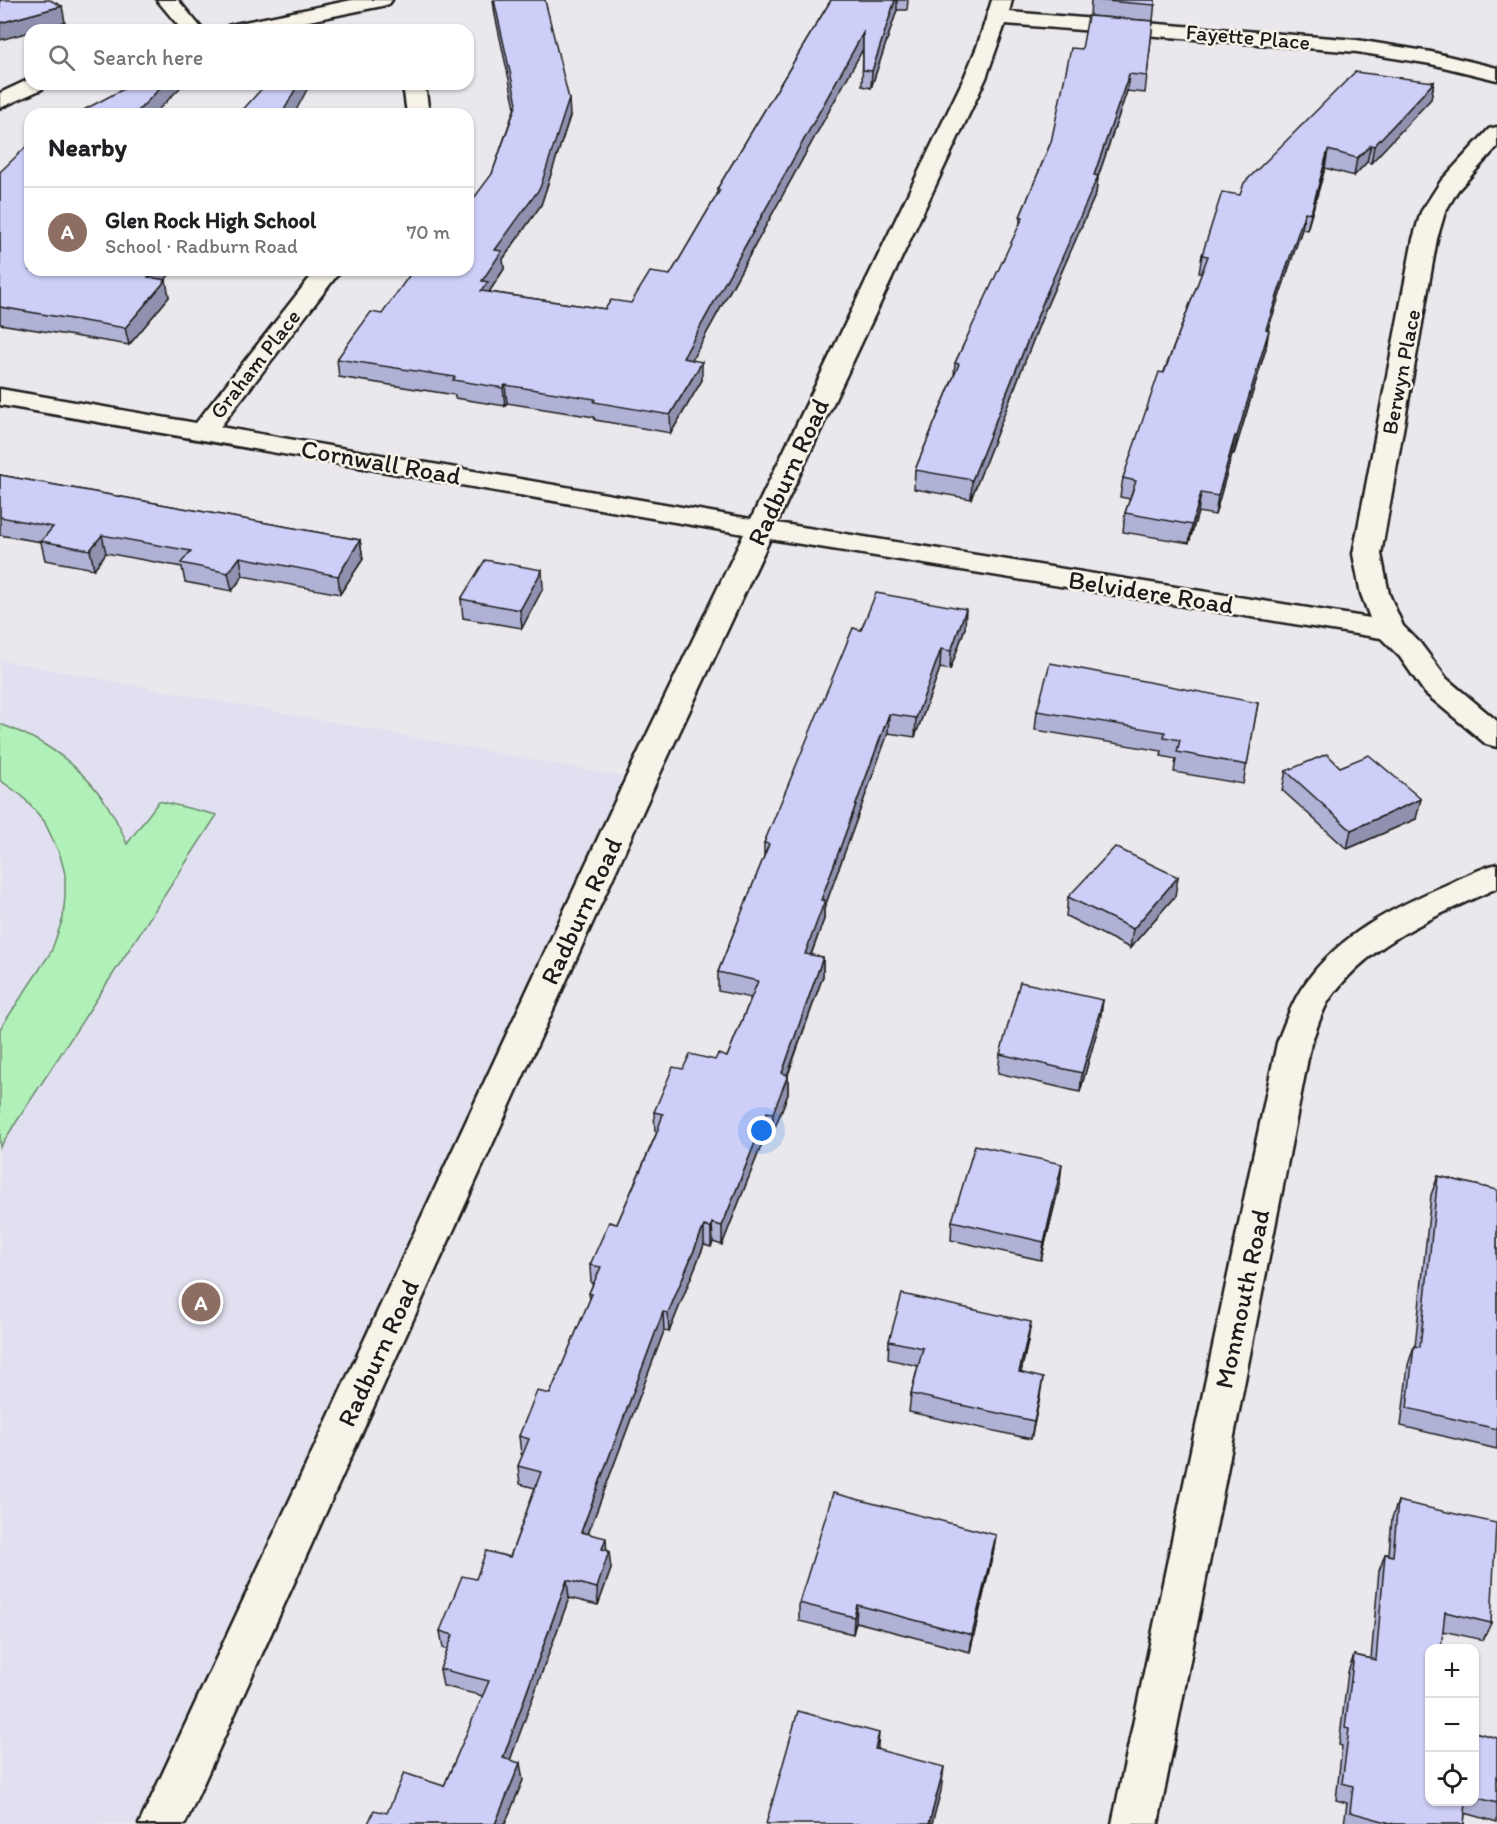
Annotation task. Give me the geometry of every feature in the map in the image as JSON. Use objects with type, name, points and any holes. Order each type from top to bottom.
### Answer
[{"type":"street","points":[[167,0],[188,24]]},
{"type":"street","name":"Fayette Place","points":[[1000,8],[1357,46],[1431,58],[1497,74]]},
{"type":"street","name":"Radburn Road","points":[[162,1824],[641,780],[975,78],[1000,8]]},
{"type":"street","points":[[274,24],[373,9]]},
{"type":"street","points":[[0,101],[24,89]]},
{"type":"street","points":[[414,90],[417,108]]},
{"type":"street","name":"Berwyn Place","points":[[1390,630],[1374,594],[1367,554],[1425,240],[1433,212],[1449,186],[1497,134]]},
{"type":"street","name":"Graham Place","points":[[204,430],[324,276]]},
{"type":"street","name":"Cornwall Road","points":[[0,397],[204,430],[761,529]]},
{"type":"street","name":"Belvidere Road","points":[[761,529],[1390,630]]},
{"type":"street","points":[[1390,630],[1410,650],[1436,686],[1497,737]]},
{"type":"street","name":"Monmouth Road","points":[[1135,1824],[1294,1043],[1315,994],[1347,956],[1388,925],[1497,875]]},
{"type":"shaded area","points":[[0,660],[641,780],[162,1824],[0,1824]]},
{"type":"green space","points":[[0,724],[42,743],[77,770],[106,803],[127,844],[159,801],[217,815],[0,1147],[0,1029],[51,952],[63,918],[65,874],[60,855],[44,821],[22,796],[0,780]]},
{"type":"building","points":[[0,0],[50,0],[62,6],[0,23]]},
{"type":"building","points":[[494,0],[545,0],[569,99],[540,188],[495,250],[502,251],[482,281],[488,282],[481,291],[605,309],[611,300],[631,303],[650,272],[670,275],[720,190],[717,189],[831,0],[895,0],[872,71],[863,70],[863,33],[683,358],[702,362],[670,415],[594,402],[595,399],[505,385],[503,388],[453,380],[455,377],[337,359],[371,312],[382,314],[409,276],[474,276],[474,198],[492,174],[517,103]]},
{"type":"building","points":[[1093,0],[1155,0],[1155,5]]},
{"type":"building","points":[[1088,16],[1153,21],[1147,76],[1129,74],[1094,175],[1098,176],[1047,292],[972,480],[915,470],[959,364],[955,363],[1023,217],[1020,217],[1051,142],[1071,48],[1082,49]]},
{"type":"building","points":[[1355,72],[1434,82],[1374,146],[1371,145],[1357,158],[1328,150],[1311,213],[1305,212],[1266,329],[1269,330],[1218,496],[1201,493],[1192,525],[1125,513],[1136,481],[1123,478],[1159,372],[1164,373],[1208,256],[1202,255],[1222,192],[1240,195],[1244,183]]},
{"type":"building","points":[[122,90],[158,90],[141,108],[87,108]]},
{"type":"building","points":[[261,90],[295,90],[285,108],[244,108]]},
{"type":"building","points":[[24,149],[24,276],[149,276],[166,280],[125,328],[0,307],[0,172]]},
{"type":"building","points":[[0,475],[360,540],[338,576],[240,557],[228,573],[181,563],[191,551],[102,535],[90,550],[41,541],[53,527],[0,517]]},
{"type":"building","points":[[485,560],[542,570],[520,610],[461,599]]},
{"type":"building","points":[[876,593],[966,609],[951,651],[941,649],[916,718],[889,714],[821,900],[825,900],[805,954],[823,957],[782,1073],[788,1075],[773,1113],[767,1112],[722,1226],[712,1223],[711,1228],[704,1226],[668,1313],[663,1312],[581,1532],[606,1538],[602,1549],[609,1551],[597,1588],[567,1580],[503,1758],[520,1763],[495,1824],[368,1824],[374,1810],[387,1813],[404,1773],[444,1786],[489,1681],[440,1669],[453,1635],[440,1631],[462,1576],[476,1579],[486,1551],[510,1557],[541,1472],[518,1466],[529,1439],[519,1436],[537,1391],[550,1394],[592,1294],[589,1293],[601,1267],[590,1265],[609,1222],[617,1224],[656,1135],[663,1114],[654,1112],[673,1067],[683,1069],[690,1054],[715,1060],[718,1054],[727,1057],[758,981],[718,972],[769,844],[764,843],[853,628],[861,630]]},
{"type":"building","points":[[1050,663],[1258,703],[1247,765],[1177,752],[1180,740],[1164,737],[1165,732],[1037,711]]},
{"type":"building","points":[[1327,754],[1340,767],[1369,755],[1421,799],[1351,830],[1286,771]]},
{"type":"building","points":[[1115,847],[1178,877],[1133,929],[1068,897]]},
{"type":"building","points":[[1020,982],[1103,1000],[1082,1073],[1000,1054]]},
{"type":"building","points":[[975,1145],[1062,1164],[1044,1242],[952,1221]]},
{"type":"building","points":[[1438,1176],[1497,1190],[1497,1429],[1407,1408],[1414,1346],[1420,1347]]},
{"type":"building","points":[[902,1294],[1031,1322],[1019,1372],[1043,1378],[1034,1421],[911,1394],[923,1348],[889,1341]]},
{"type":"building","points":[[833,1493],[996,1535],[972,1635],[857,1605],[854,1617],[799,1603]]},
{"type":"building","points":[[1398,1501],[1496,1523],[1491,1623],[1445,1612],[1441,1644],[1425,1644],[1425,1806],[1466,1806],[1464,1824],[1394,1824],[1350,1812],[1353,1786],[1342,1783],[1349,1729],[1345,1728],[1354,1655],[1376,1660],[1385,1554],[1393,1556]]},
{"type":"building","points":[[798,1711],[879,1733],[875,1749],[944,1767],[929,1824],[766,1824]]},
{"type":"building","points":[[1479,1733],[1497,1738],[1497,1803],[1479,1798]]},
{"type":"place","name":"Glen Rock High School","points":[[201,1302]]}]
